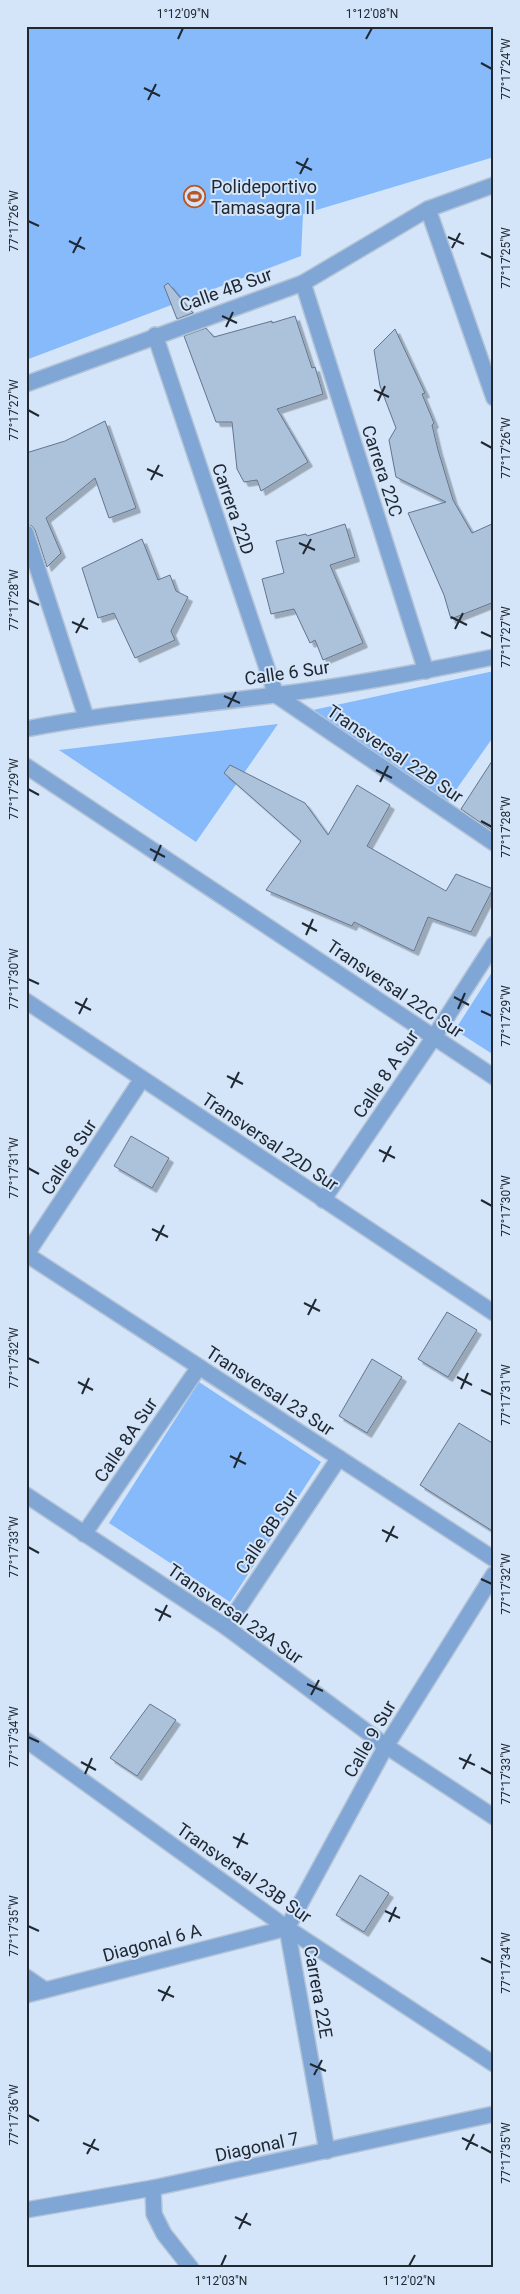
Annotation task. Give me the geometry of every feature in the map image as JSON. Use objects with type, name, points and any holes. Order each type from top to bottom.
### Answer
[{"type":"street","name":"Calle 4B Sur","points":[[26,384],[155,335],[303,283],[428,209],[494,185]]},
{"type":"street","points":[[428,209],[494,398]]},
{"type":"street","name":"Carrera 22C","points":[[303,283],[426,671]]},
{"type":"street","name":"Carrera 22D","points":[[155,335],[276,695]]},
{"type":"street","points":[[26,533],[86,717]]},
{"type":"street","name":"Calle 6 Sur","points":[[26,729],[86,717],[276,695],[426,671],[494,657]]},
{"type":"street","name":"Transversal 22B Sur","points":[[276,695],[494,843]]},
{"type":"street","name":"Transversal 22C Sur","points":[[26,766],[494,1077]]},
{"type":"street","name":"Calle 8 A Sur","points":[[323,1200],[434,1037],[494,944]]},
{"type":"street","name":"Transversal 22D Sur","points":[[26,1001],[494,1313]]},
{"type":"street","name":"Calle 8 Sur","points":[[26,1254],[142,1079]]},
{"type":"street","name":"Transversal 23 Sur","points":[[26,1254],[494,1559]]},
{"type":"street","name":"Calle 8A Sur","points":[[84,1534],[198,1367]]},
{"type":"street","name":"Calle 8B Sur","points":[[226,1628],[339,1458]]},
{"type":"street","name":"Transversal 23A Sur","points":[[26,1495],[226,1628],[386,1746],[494,1817]]},
{"type":"street","name":"Calle 9 Sur","points":[[287,1928],[386,1746],[494,1574]]},
{"type":"street","name":"Transversal 23B Sur","points":[[26,1740],[287,1928],[494,2064]]},
{"type":"street","name":"Diagonal 6 A","points":[[26,1995],[287,1928]]},
{"type":"street","name":"Carrera 22E","points":[[287,1928],[327,2151]]},
{"type":"street","points":[[26,1977],[45,1990]]},
{"type":"street","name":"Diagonal 7","points":[[26,2210],[153,2188],[494,2114]]},
{"type":"street","points":[[153,2188],[154,2214],[164,2234],[191,2268]]},
{"type":"shaded area","name":"Polideportivo Tamasagra II","points":[[26,26],[494,26],[494,157],[303,214],[301,256],[26,360]]},
{"type":"shaded area","points":[[494,671],[494,736],[446,804],[313,710]]},
{"type":"shaded area","points":[[278,724],[196,842],[59,750]]},
{"type":"shaded area","points":[[494,969],[494,1055],[455,1030]]},
{"type":"shaded area","points":[[199,1382],[321,1462],[230,1602],[109,1523]]},
{"type":"building","points":[[168,283],[193,313],[177,319],[164,286]]},
{"type":"building","points":[[295,316],[312,368],[315,367],[323,394],[277,409],[308,462],[261,491],[257,480],[244,482],[237,469],[232,422],[216,422],[184,336],[206,328],[214,337]]},
{"type":"building","points":[[395,329],[425,393],[422,394],[434,423],[432,425],[438,450],[453,500],[472,533],[494,523],[494,602],[451,619],[444,595],[408,513],[446,502],[396,477],[389,440],[396,428],[380,386],[374,350]]},
{"type":"building","points":[[105,421],[136,508],[109,518],[95,478],[46,518],[61,553],[47,567],[35,530],[32,526],[26,524],[26,453],[65,441]]},
{"type":"building","points":[[345,524],[355,557],[330,565],[363,643],[323,660],[315,640],[310,643],[294,609],[271,614],[262,579],[284,573],[276,541],[306,534],[307,536]]},
{"type":"building","points":[[142,539],[158,580],[170,575],[176,591],[188,597],[171,631],[175,640],[135,658],[114,613],[98,618],[82,568]]},
{"type":"building","points":[[494,758],[494,832],[461,809]]},
{"type":"building","points":[[230,765],[305,803],[328,835],[357,785],[390,805],[367,846],[446,891],[456,874],[493,889],[471,932],[428,917],[414,951],[354,922],[352,926],[266,890],[301,841],[224,773]]},
{"type":"building","points":[[131,1136],[169,1158],[152,1188],[114,1166]]},
{"type":"building","points":[[447,1312],[477,1330],[448,1377],[418,1359]]},
{"type":"building","points":[[372,1359],[402,1377],[367,1433],[339,1416]]},
{"type":"building","points":[[459,1423],[494,1444],[494,1532],[420,1485]]},
{"type":"building","points":[[150,1704],[176,1720],[137,1776],[110,1758]]},
{"type":"building","points":[[360,1875],[389,1893],[364,1932],[336,1915]]},
{"type":"place","name":"Polideportivo Tamasagra II","points":[[195,197]]}]
